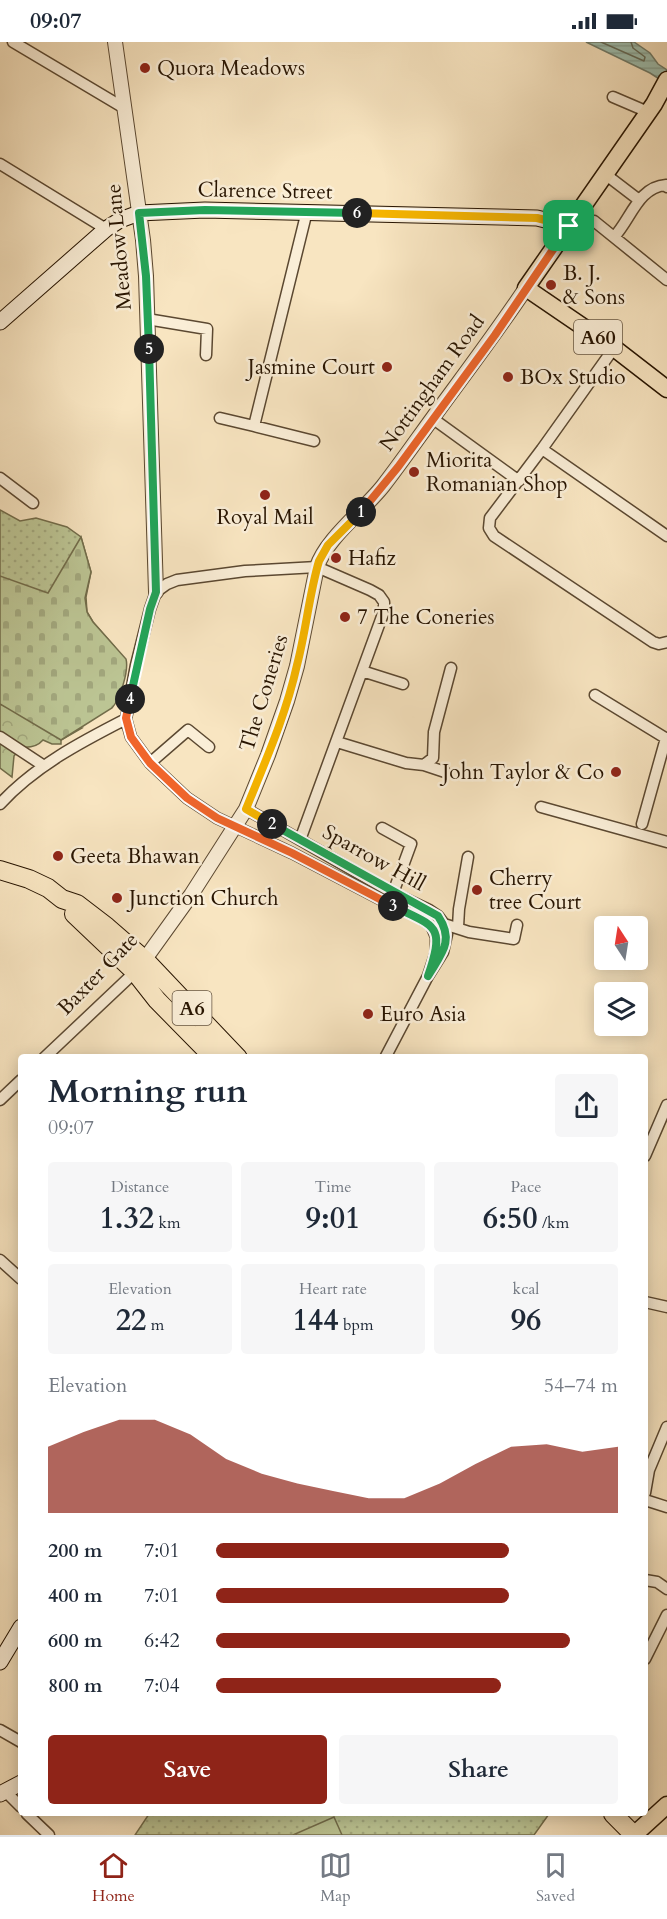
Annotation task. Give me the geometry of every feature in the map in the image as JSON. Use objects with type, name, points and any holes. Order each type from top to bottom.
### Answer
[{"type":"highway","name":"A6","points":[[1,869],[48,888],[62,899],[70,911],[140,966],[234,1054]]},
{"type":"highway","name":"A6","points":[[140,966],[157,1000],[210,1054]]},
{"type":"highway","points":[[615,1816],[634,1835]]},
{"type":"main road","name":"Nottingham Road","points":[[526,288],[651,108],[667,81]]},
{"type":"main road","name":"Clarence Street","points":[[139,213],[205,210],[537,218],[569,226]]},
{"type":"main road","points":[[4,314],[106,229],[120,220],[139,213]]},
{"type":"main road","name":"A60","points":[[526,288],[614,348],[667,389]]},
{"type":"main road","points":[[0,1662],[18,1632]]},
{"type":"main road","points":[[3,1792],[18,1784]]},
{"type":"main road","points":[[634,1835],[667,1805]]},
{"type":"street","points":[[13,42],[124,108]]},
{"type":"street","name":"Meadow Lane","points":[[115,42],[145,264],[156,592]]},
{"type":"street","points":[[613,97],[651,108]]},
{"type":"street","points":[[0,164],[106,229]]},
{"type":"street","points":[[605,174],[639,200]]},
{"type":"street","points":[[614,237],[639,200],[650,189],[658,185],[667,187]]},
{"type":"street","points":[[254,426],[307,212]]},
{"type":"street","points":[[594,221],[667,280]]},
{"type":"street","name":"Nottingham Road","points":[[317,567],[328,545],[374,497],[495,335],[526,288]]},
{"type":"street","points":[[147,319],[207,328],[206,355]]},
{"type":"street","points":[[614,348],[490,518],[489,528],[494,536],[653,642],[659,644],[667,642]]},
{"type":"street","points":[[220,418],[314,441]]},
{"type":"street","points":[[432,418],[519,481]]},
{"type":"street","points":[[542,449],[667,536]]},
{"type":"street","points":[[0,478],[33,503]]},
{"type":"street","points":[[0,804],[44,766],[70,748],[126,718],[136,665],[156,592],[167,584],[186,578],[245,571],[317,567],[370,590],[384,602],[384,610],[300,840]]},
{"type":"street","name":"The Coneries","points":[[237,826],[268,755],[287,701],[297,666],[317,567]]},
{"type":"street","points":[[424,765],[433,758],[434,732],[451,668]]},
{"type":"street","points":[[362,671],[403,684]]},
{"type":"street","points":[[595,695],[667,739],[642,824]]},
{"type":"street","name":"Sparrow Hill","points":[[126,718],[131,737],[150,763],[187,798],[217,818],[416,915],[431,925],[436,937],[436,952],[428,976]]},
{"type":"street","points":[[150,763],[188,730],[209,747]]},
{"type":"street","points":[[0,737],[44,766]]},
{"type":"street","points":[[337,742],[445,772]]},
{"type":"street","points":[[541,807],[667,842]]},
{"type":"street","name":"Sparrow Hill","points":[[246,809],[393,893],[429,910],[444,924]]},
{"type":"street","name":"Baxter Gate","points":[[48,1054],[140,966],[237,826]]},
{"type":"street","points":[[382,828],[411,844],[393,893]]},
{"type":"street","points":[[458,927],[468,857]]},
{"type":"street","points":[[387,1054],[446,944],[447,934],[444,924],[469,932],[514,939],[517,925]]},
{"type":"street","points":[[0,1100],[18,1083]]},
{"type":"street","points":[[648,1149],[667,1105]]},
{"type":"street","points":[[0,1260],[18,1276]]},
{"type":"street","points":[[648,1303],[667,1307]]},
{"type":"street","points":[[648,1476],[667,1427]]},
{"type":"street","points":[[648,1501],[667,1507]]},
{"type":"street","points":[[648,1580],[657,1582],[667,1589]]},
{"type":"street","points":[[648,1653],[667,1615]]},
{"type":"street","points":[[0,1730],[18,1740]]},
{"type":"street","points":[[3,1792],[18,1804]]},
{"type":"street","points":[[29,1816],[49,1835]]},
{"type":"green space","points":[[0,510],[20,521],[36,518],[67,527],[81,537],[91,572],[86,597],[87,612],[114,646],[0,641]]},
{"type":"green space","points":[[81,537],[91,572],[85,598],[87,612],[126,659],[127,664],[121,692],[112,708],[61,740],[0,704],[0,576],[48,593]]},
{"type":"green space","points":[[0,704],[82,728],[61,740],[61,744],[52,744],[43,740],[33,746],[21,747],[14,756],[12,777],[0,768]]},
{"type":"green space","points":[[148,1816],[548,1816],[534,1835],[135,1835]]},
{"type":"green space","points":[[334,1817],[342,1835],[293,1835]]},
{"type":"water","points":[[586,42],[634,42],[650,53],[658,64],[667,70],[667,84],[650,73]]},
{"type":"place","name":"Quora Meadows","points":[[145,68]]},
{"type":"place","name":"B. J. & Sons","points":[[551,285]]},
{"type":"place","name":"Jasmine Court","points":[[387,367]]},
{"type":"place","name":"BOx Studio","points":[[508,377]]},
{"type":"place","name":"Miorita Romanian Shop","points":[[414,472]]},
{"type":"place","name":"Royal Mail","points":[[265,495]]},
{"type":"place","name":"Hafiz","points":[[336,558]]},
{"type":"place","name":"7 The Coneries","points":[[345,617]]},
{"type":"place","name":"John Taylor & Co","points":[[616,772]]},
{"type":"place","name":"Geeta Bhawan","points":[[58,856]]},
{"type":"place","name":"Cherry tree Court","points":[[477,890]]},
{"type":"place","name":"Junction Church","points":[[117,898]]},
{"type":"place","name":"Euro Asia","points":[[368,1014]]},
{"type":"route","points":[[205,210],[424,214],[537,218],[561,222],[569,226],[495,335],[398,467],[367,506],[322,553],[287,701],[246,809],[393,893],[438,916],[447,934],[446,944],[428,976],[436,952],[436,937],[431,925],[416,915],[397,908],[292,853],[217,818],[187,798],[150,763],[131,737],[126,718],[136,665],[156,592],[146,276],[139,213],[205,210]]}]
